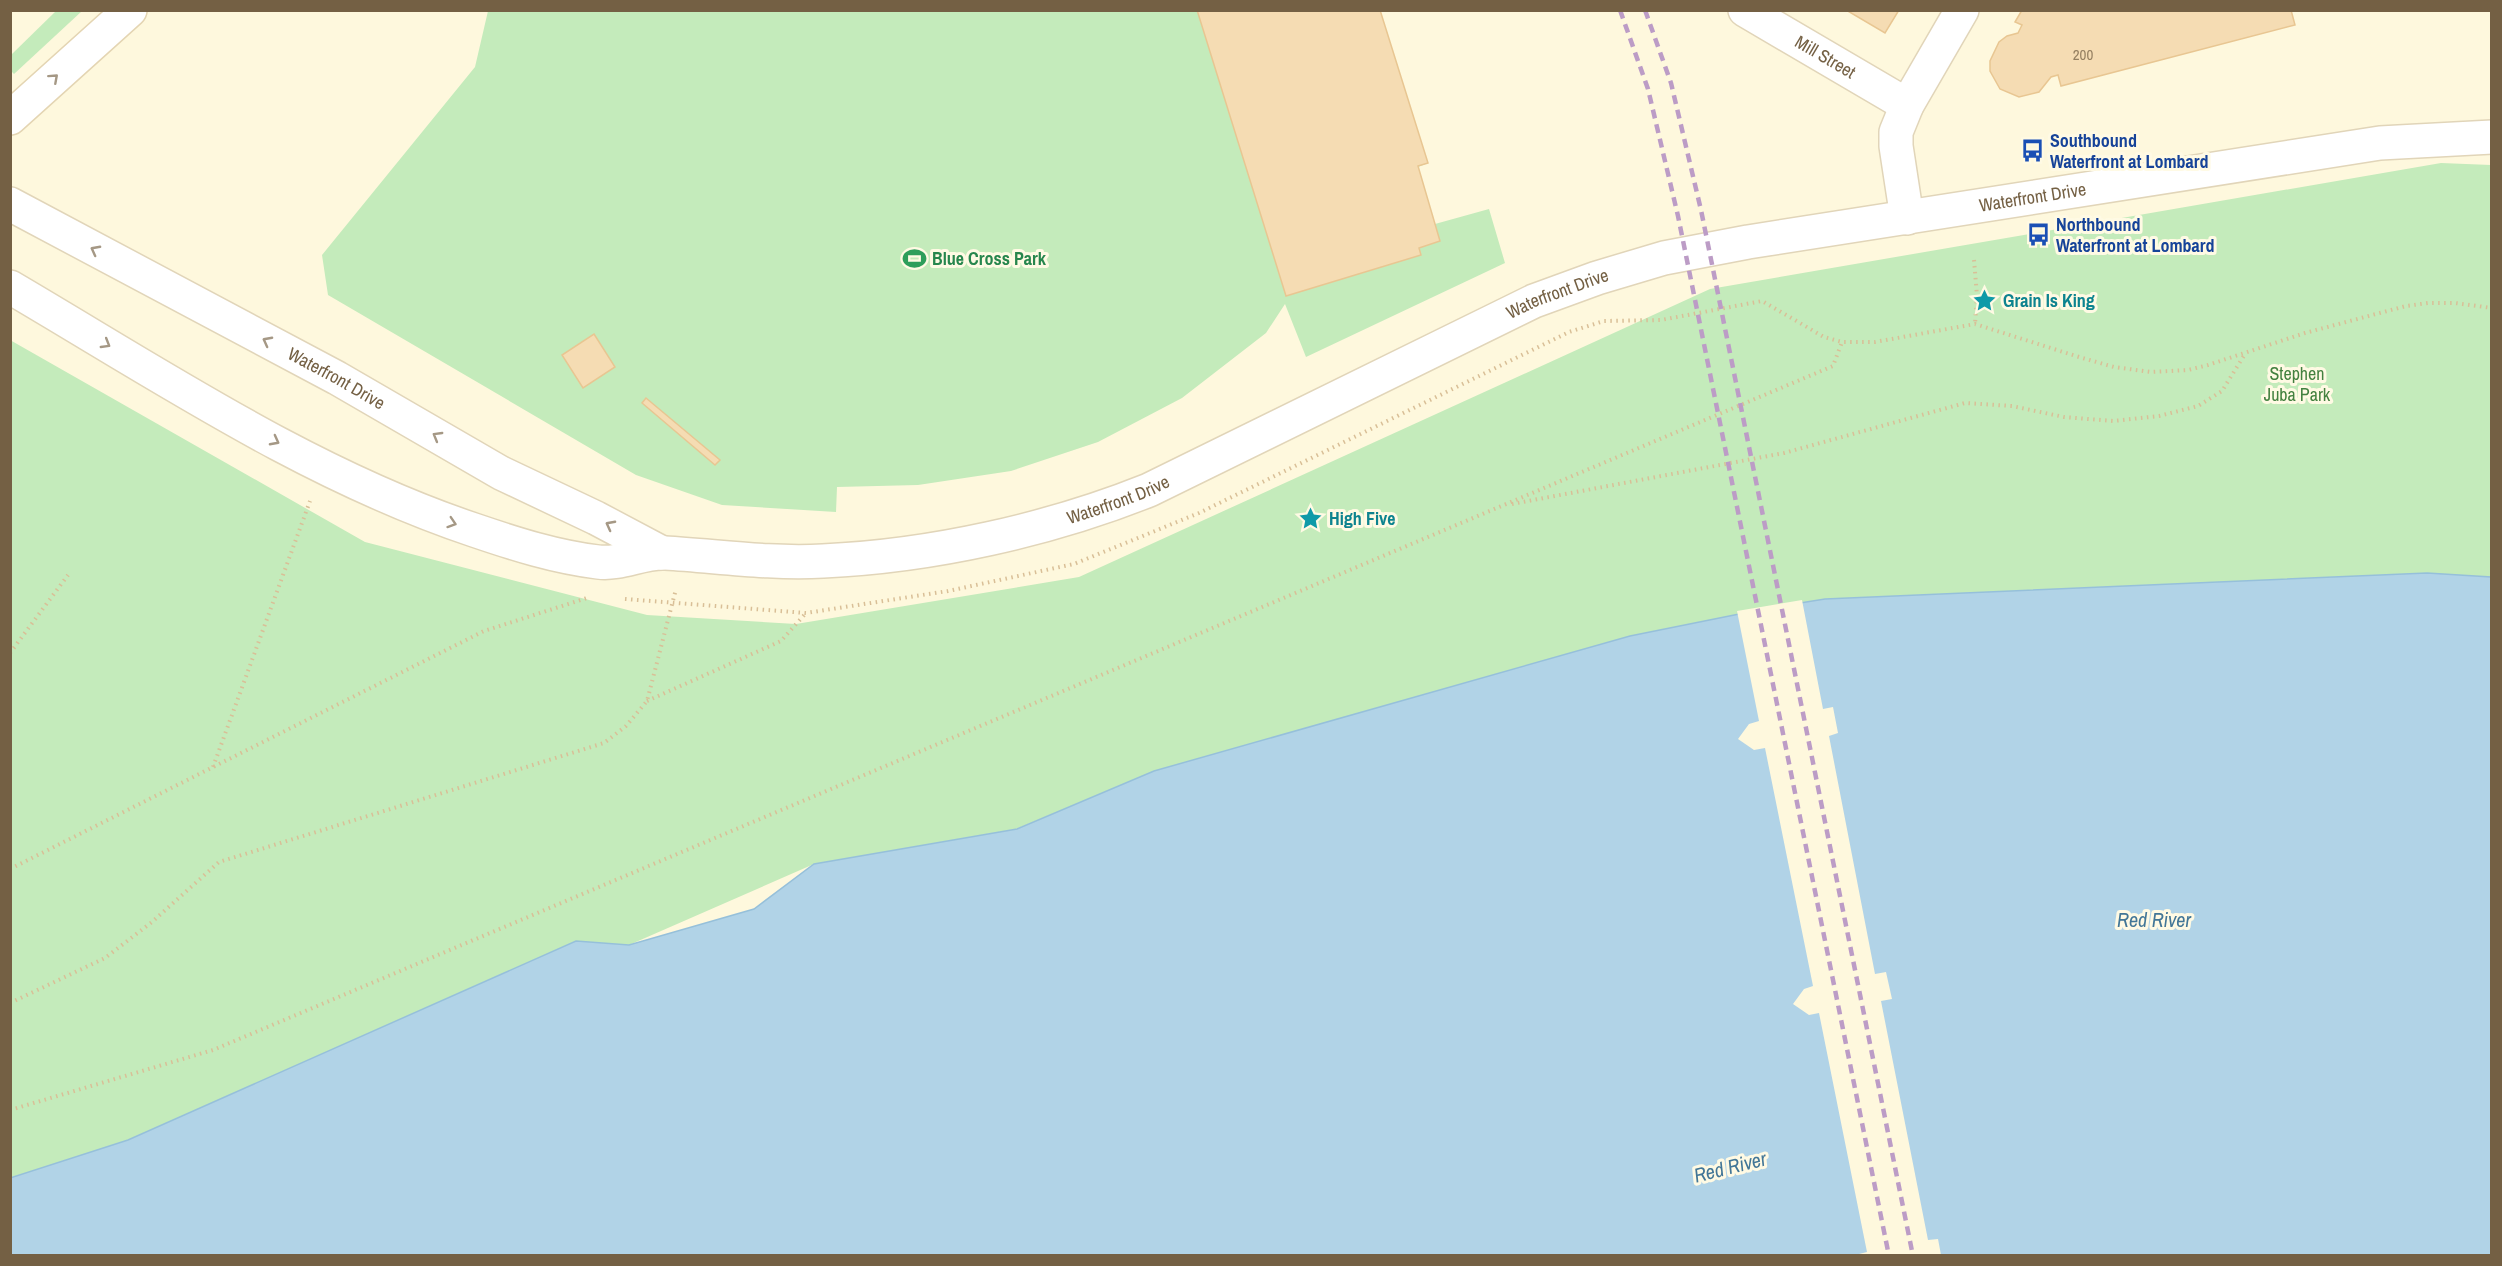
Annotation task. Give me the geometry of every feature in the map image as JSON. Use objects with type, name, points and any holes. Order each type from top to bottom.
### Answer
[{"type":"street","points":[[10,117],[130,10]]},
{"type":"street","name":"Mill Street","points":[[1745,10],[1906,105]]},
{"type":"street","points":[[1906,218],[1896,132],[1906,105],[1962,10]]},
{"type":"street","name":"Waterfront Drive","points":[[10,287],[233,419],[398,502],[497,538],[566,556],[608,563],[662,553],[769,561],[862,559],[1002,536],[1075,518],[1149,490],[1534,301],[1597,278],[1664,258],[1727,246],[2380,143],[2492,137]]},
{"type":"street","name":"Waterfront Drive","points":[[10,204],[337,378],[501,473],[596,518],[662,553]]},
{"type":"path","points":[[1974,260],[1977,296],[1975,324]]},
{"type":"path","points":[[10,1003],[105,958],[152,922],[219,862],[604,742],[626,726],[647,701],[672,604],[806,613],[948,591],[1074,564],[1199,513],[1569,332],[1604,321],[1661,321],[1762,301],[1824,337],[1842,342],[1875,342],[1975,324],[2097,362],[2151,372],[2188,370],[2305,333],[2406,306],[2446,303],[2492,308]]},
{"type":"path","points":[[10,1110],[213,1050],[1833,366],[1842,342]]},
{"type":"path","points":[[1504,505],[1784,453],[1965,403],[2012,406],[2064,417],[2114,421],[2159,416],[2198,405],[2222,391],[2245,353]]},
{"type":"path","points":[[213,767],[310,501]]},
{"type":"path","points":[[10,653],[68,575]]},
{"type":"path","points":[[10,869],[484,631],[596,596]]},
{"type":"path","points":[[647,701],[781,641],[806,613]]},
{"type":"green space","name":"Blue Cross Park","points":[[1380,10],[1428,163],[1418,167],[1435,224],[1489,209],[1505,263],[1306,357],[1285,304],[1266,333],[1182,398],[1098,442],[1011,471],[918,485],[837,487],[836,512],[722,505],[636,475],[328,295],[322,255],[475,67],[488,11]]},
{"type":"green space","points":[[56,11],[82,11],[14,74],[11,71],[11,55]]},
{"type":"green space","name":"Stephen Juba Park","points":[[2441,163],[2491,165],[2491,578],[2427,573],[1825,599],[1630,636],[1155,771],[1016,829],[814,864],[629,945],[576,941],[128,1140],[11,1178],[10,340],[365,542],[647,615],[796,624],[1079,577],[1710,289]]},
{"type":"water","name":"Red River","points":[[2427,573],[2491,577],[2491,1255],[11,1256],[10,1178],[128,1140],[576,941],[629,945],[754,909],[814,864],[1017,829],[1154,771],[1630,636],[1769,608],[1825,599]]},
{"type":"pier","points":[[1802,600],[1823,709],[1833,707],[1838,733],[1829,736],[1875,974],[1886,972],[1892,999],[1881,1001],[1928,1240],[1938,1239],[1941,1255],[1855,1255],[1867,1252],[1819,1013],[1809,1015],[1793,1004],[1804,989],[1813,986],[1765,748],[1754,750],[1738,739],[1749,724],[1759,721],[1737,611]]},
{"type":"building","points":[[1197,10],[1380,10],[1428,163],[1418,166],[1440,241],[1419,248],[1421,255],[1286,296]]},
{"type":"building","points":[[1846,10],[1899,10],[1885,33]]},
{"type":"building","points":[[2022,10],[2291,10],[2295,25],[2061,86],[2058,75],[2051,77],[2039,92],[2019,97],[2000,89],[1990,71],[1990,61],[1999,42],[2007,36],[2018,33],[2022,25],[2015,22]]},
{"type":"building","points":[[594,334],[615,367],[583,388],[562,355]]},
{"type":"building","points":[[646,398],[720,460],[715,465],[642,403]]},
{"type":"railway","points":[[1620,10],[1648,89],[1678,216],[1889,1256]]},
{"type":"railway","points":[[1645,10],[1671,83],[1701,210],[1913,1256]]},
{"type":"place","name":"Southbound Waterfront at Lombard","points":[[2032,151]]},
{"type":"place","name":"Northbound Waterfront at Lombard","points":[[2038,235]]},
{"type":"place","name":"Blue Cross Park","points":[[914,259]]},
{"type":"place","name":"Grain Is King","points":[[1985,301]]},
{"type":"place","name":"High Five","points":[[1311,519]]}]
